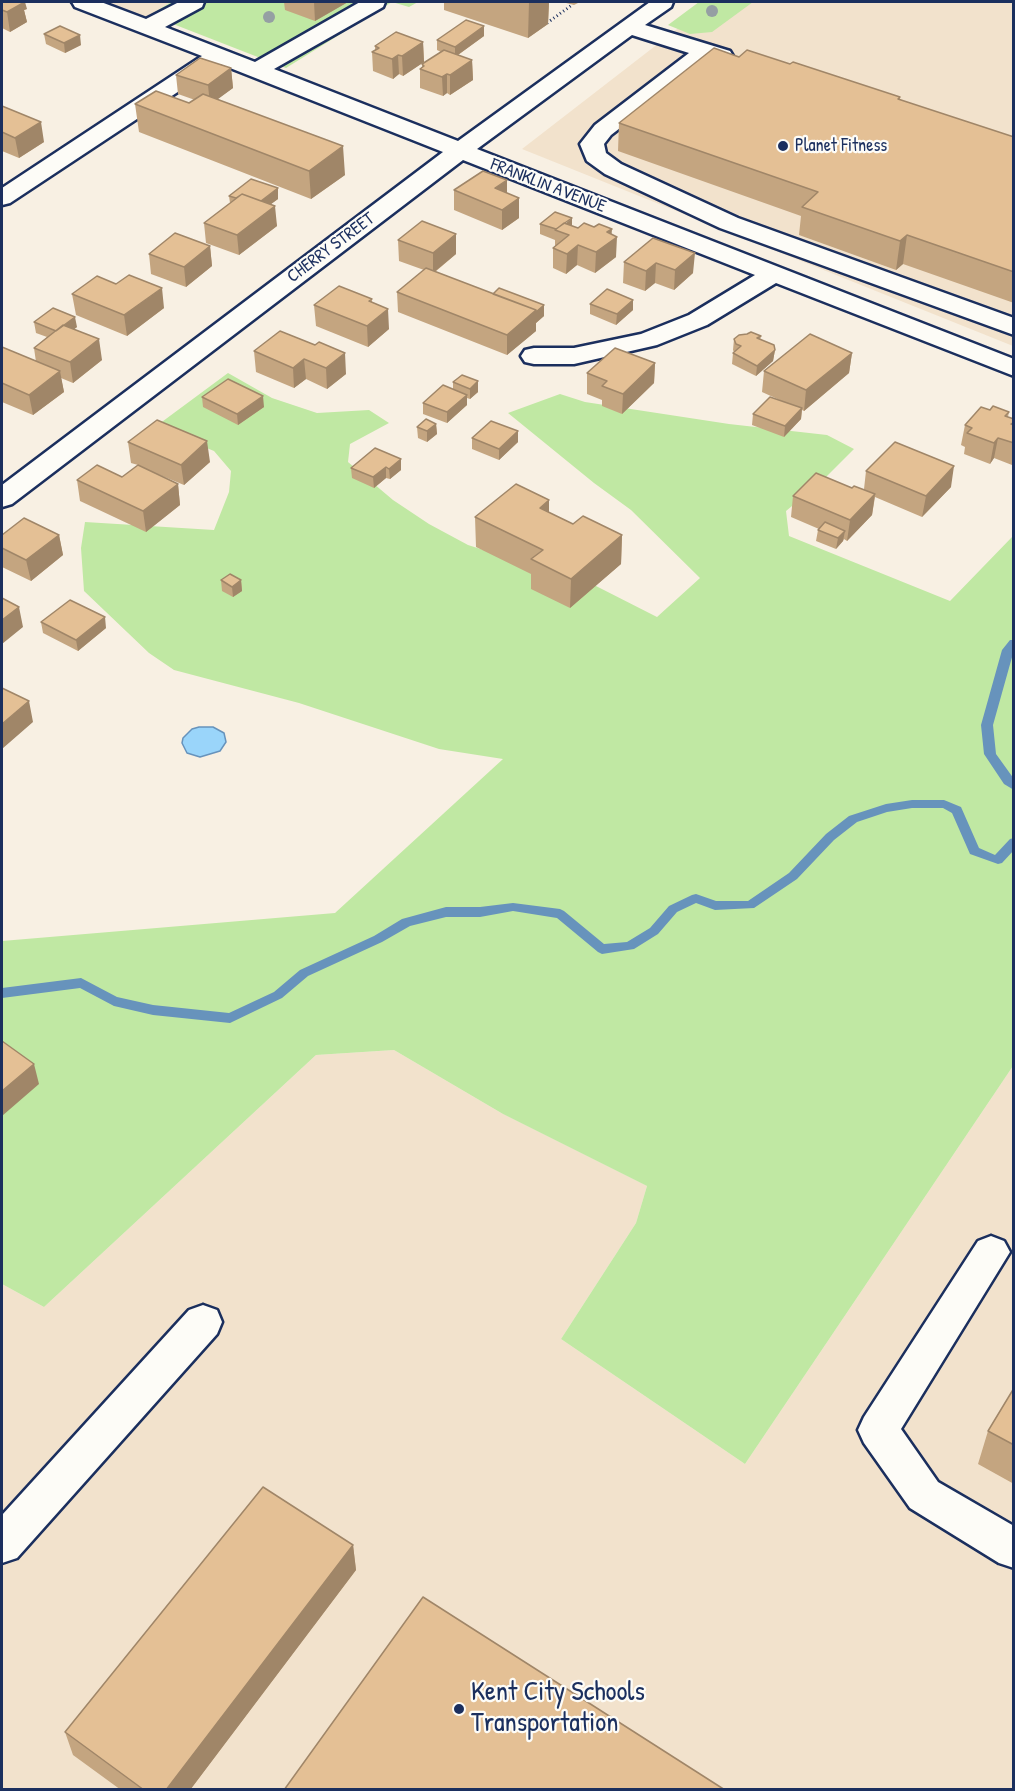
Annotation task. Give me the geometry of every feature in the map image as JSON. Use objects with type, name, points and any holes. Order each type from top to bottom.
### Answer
[{"type":"street","name":"FRANKLIN AVENUE","points":[[83,2],[1014,368]]},
{"type":"street","points":[[148,27],[194,2]]},
{"type":"street","points":[[256,70],[375,2]]},
{"type":"street","name":"CHERRY STREET","points":[[2,498],[459,151],[663,2]]},
{"type":"street","points":[[629,27],[744,63]]},
{"type":"street","points":[[705,51],[603,130],[592,144],[595,156],[613,169],[729,224],[1014,327]]},
{"type":"street","points":[[2,198],[218,55]]},
{"type":"street","points":[[534,356],[574,356],[648,340],[698,320],[774,274]]},
{"type":"street","points":[[991,1252],[878,1430],[924,1495],[1014,1549]]},
{"type":"street","points":[[2,1544],[203,1322]]},
{"type":"path","points":[[547,23],[572,5]]},
{"type":"shaded area","points":[[83,2],[171,2],[137,23]]},
{"type":"shaded area","points":[[712,2],[1013,2],[1013,346],[522,149]]},
{"type":"shaded area","points":[[394,1050],[503,1114],[647,1186],[636,1223],[561,1339],[745,1464],[1013,1066],[1013,1789],[2,1789],[2,1284],[44,1307],[316,1055]]},
{"type":"green space","points":[[171,2],[392,2],[286,68],[150,15]]},
{"type":"green space","points":[[392,2],[418,2],[409,7]]},
{"type":"green space","points":[[699,2],[753,2],[712,32],[690,34],[668,25]]},
{"type":"green space","points":[[228,373],[272,398],[317,413],[369,410],[389,423],[350,444],[348,462],[393,500],[429,524],[468,545],[596,586],[657,617],[700,578],[631,510],[508,413],[560,394],[585,402],[729,424],[827,435],[854,449],[820,483],[786,511],[789,536],[950,601],[1013,536],[1013,1066],[745,1464],[561,1339],[636,1223],[647,1186],[503,1114],[394,1050],[316,1055],[44,1307],[2,1284],[2,941],[335,913],[503,759],[439,749],[299,703],[174,670],[149,653],[84,591],[81,548],[85,522],[214,530],[229,492],[231,471],[214,451],[155,427]]},
{"type":"water","points":[[213,727],[224,733],[226,742],[220,751],[200,757],[187,753],[182,743],[183,738],[192,729]]},
{"type":"building","points":[[2,2],[23,3],[7,12],[2,10]]},
{"type":"building","points":[[466,20],[484,26],[455,47],[437,40]]},
{"type":"building","points":[[60,26],[80,35],[64,43],[44,34]]},
{"type":"building","points":[[396,32],[423,42],[402,56],[398,55],[392,59],[372,52],[379,48],[375,46]]},
{"type":"building","points":[[714,48],[739,57],[747,50],[790,64],[793,62],[1014,137],[1014,272],[907,235],[900,241],[802,207],[818,192],[619,123]]},
{"type":"building","points":[[444,50],[472,60],[450,75],[442,77],[420,69],[424,66],[422,64]]},
{"type":"building","points":[[200,58],[231,68],[208,85],[176,75]]},
{"type":"building","points":[[156,91],[189,103],[203,94],[343,146],[309,171],[135,104]]},
{"type":"building","points":[[2,106],[41,122],[15,138],[2,132]]},
{"type":"building","points":[[483,171],[507,180],[495,188],[519,198],[502,210],[454,190]]},
{"type":"building","points":[[251,179],[278,188],[261,201],[242,194],[236,198],[229,196]]},
{"type":"building","points":[[242,194],[275,206],[237,235],[204,223]]},
{"type":"building","points":[[555,212],[572,218],[556,229],[540,224]]},
{"type":"building","points":[[422,221],[456,234],[433,253],[398,240]]},
{"type":"building","points":[[564,223],[578,228],[584,223],[594,227],[599,224],[612,229],[607,232],[617,237],[596,252],[578,245],[567,254],[553,248],[569,235],[555,230]]},
{"type":"building","points":[[175,233],[210,246],[184,267],[149,254]]},
{"type":"building","points":[[653,238],[695,253],[675,270],[656,263],[646,271],[624,262]]},
{"type":"building","points":[[426,268],[536,310],[507,335],[397,292]]},
{"type":"building","points":[[129,275],[162,288],[124,315],[72,294],[97,276],[116,284]]},
{"type":"building","points":[[339,286],[372,299],[369,301],[388,309],[367,326],[314,305]]},
{"type":"building","points":[[499,288],[544,305],[536,312],[536,310],[493,294]]},
{"type":"building","points":[[607,289],[633,300],[617,314],[590,304]]},
{"type":"building","points":[[53,308],[75,317],[56,331],[34,322]]},
{"type":"building","points":[[63,325],[99,339],[70,362],[34,348]]},
{"type":"building","points":[[280,331],[315,345],[319,342],[345,353],[326,368],[304,359],[293,368],[254,351]]},
{"type":"building","points":[[751,332],[761,336],[757,338],[774,345],[775,350],[757,366],[733,353],[741,346],[736,344],[734,339]]},
{"type":"building","points":[[810,334],[852,353],[806,390],[764,371]]},
{"type":"building","points":[[2,347],[60,371],[29,395],[2,383]]},
{"type":"building","points":[[615,348],[655,363],[623,394],[602,386],[607,381],[587,373]]},
{"type":"building","points":[[462,375],[478,381],[470,389],[453,382]]},
{"type":"building","points":[[228,379],[263,396],[237,414],[202,397]]},
{"type":"building","points":[[443,385],[467,395],[447,412],[423,403]]},
{"type":"building","points":[[770,397],[802,408],[785,426],[753,414]]},
{"type":"building","points":[[993,406],[1009,412],[1005,416],[1014,419],[1011,424],[1014,425],[1014,443],[998,438],[994,443],[967,433],[972,428],[965,425],[981,407],[990,410]]},
{"type":"building","points":[[426,419],[436,424],[427,431],[417,427]]},
{"type":"building","points":[[157,420],[207,441],[181,465],[128,442]]},
{"type":"building","points":[[491,421],[518,431],[499,449],[472,438]]},
{"type":"building","points":[[895,442],[954,466],[926,496],[866,471]]},
{"type":"building","points":[[375,448],[401,459],[389,469],[386,467],[373,477],[351,468]]},
{"type":"building","points":[[97,465],[122,477],[138,465],[178,484],[143,511],[77,480]]},
{"type":"building","points":[[816,473],[852,488],[854,486],[875,494],[850,520],[793,496]]},
{"type":"building","points":[[516,484],[549,500],[540,508],[573,524],[583,516],[622,535],[571,579],[531,559],[543,550],[475,517]]},
{"type":"building","points":[[24,518],[59,535],[26,560],[2,548],[2,535]]},
{"type":"building","points":[[825,522],[845,531],[838,538],[818,530]]},
{"type":"building","points":[[230,574],[241,580],[232,587],[221,580]]},
{"type":"building","points":[[2,598],[19,607],[2,620]]},
{"type":"building","points":[[70,600],[105,617],[76,640],[41,622]]},
{"type":"building","points":[[2,688],[29,701],[2,724]]},
{"type":"building","points":[[2,1041],[34,1064],[2,1091]]},
{"type":"building","points":[[1014,1388],[1014,1445],[988,1431]]},
{"type":"building","points":[[263,1487],[353,1545],[166,1790],[144,1790],[65,1732]]},
{"type":"building","name":"Kent City Schools Transportation","points":[[423,1597],[725,1790],[284,1790]]},
{"type":"waterway","points":[[1014,643],[1007,650],[987,725],[990,754],[1014,786]]},
{"type":"waterway","points":[[2,993],[81,983],[114,1001],[153,1010],[230,1018],[278,995],[304,973],[378,939],[406,922],[446,912],[480,912],[513,907],[560,914],[602,949],[630,946],[654,931],[673,909],[696,898],[715,906],[750,905],[793,876],[830,837],[853,819],[886,808],[912,804],[944,804],[957,810],[974,851],[989,858],[998,860],[1014,842]]},
{"type":"place","name":"Planet Fitness","points":[[783,146]]},
{"type":"place","name":"Kent City Schools Transportation","points":[[459,1709]]}]
